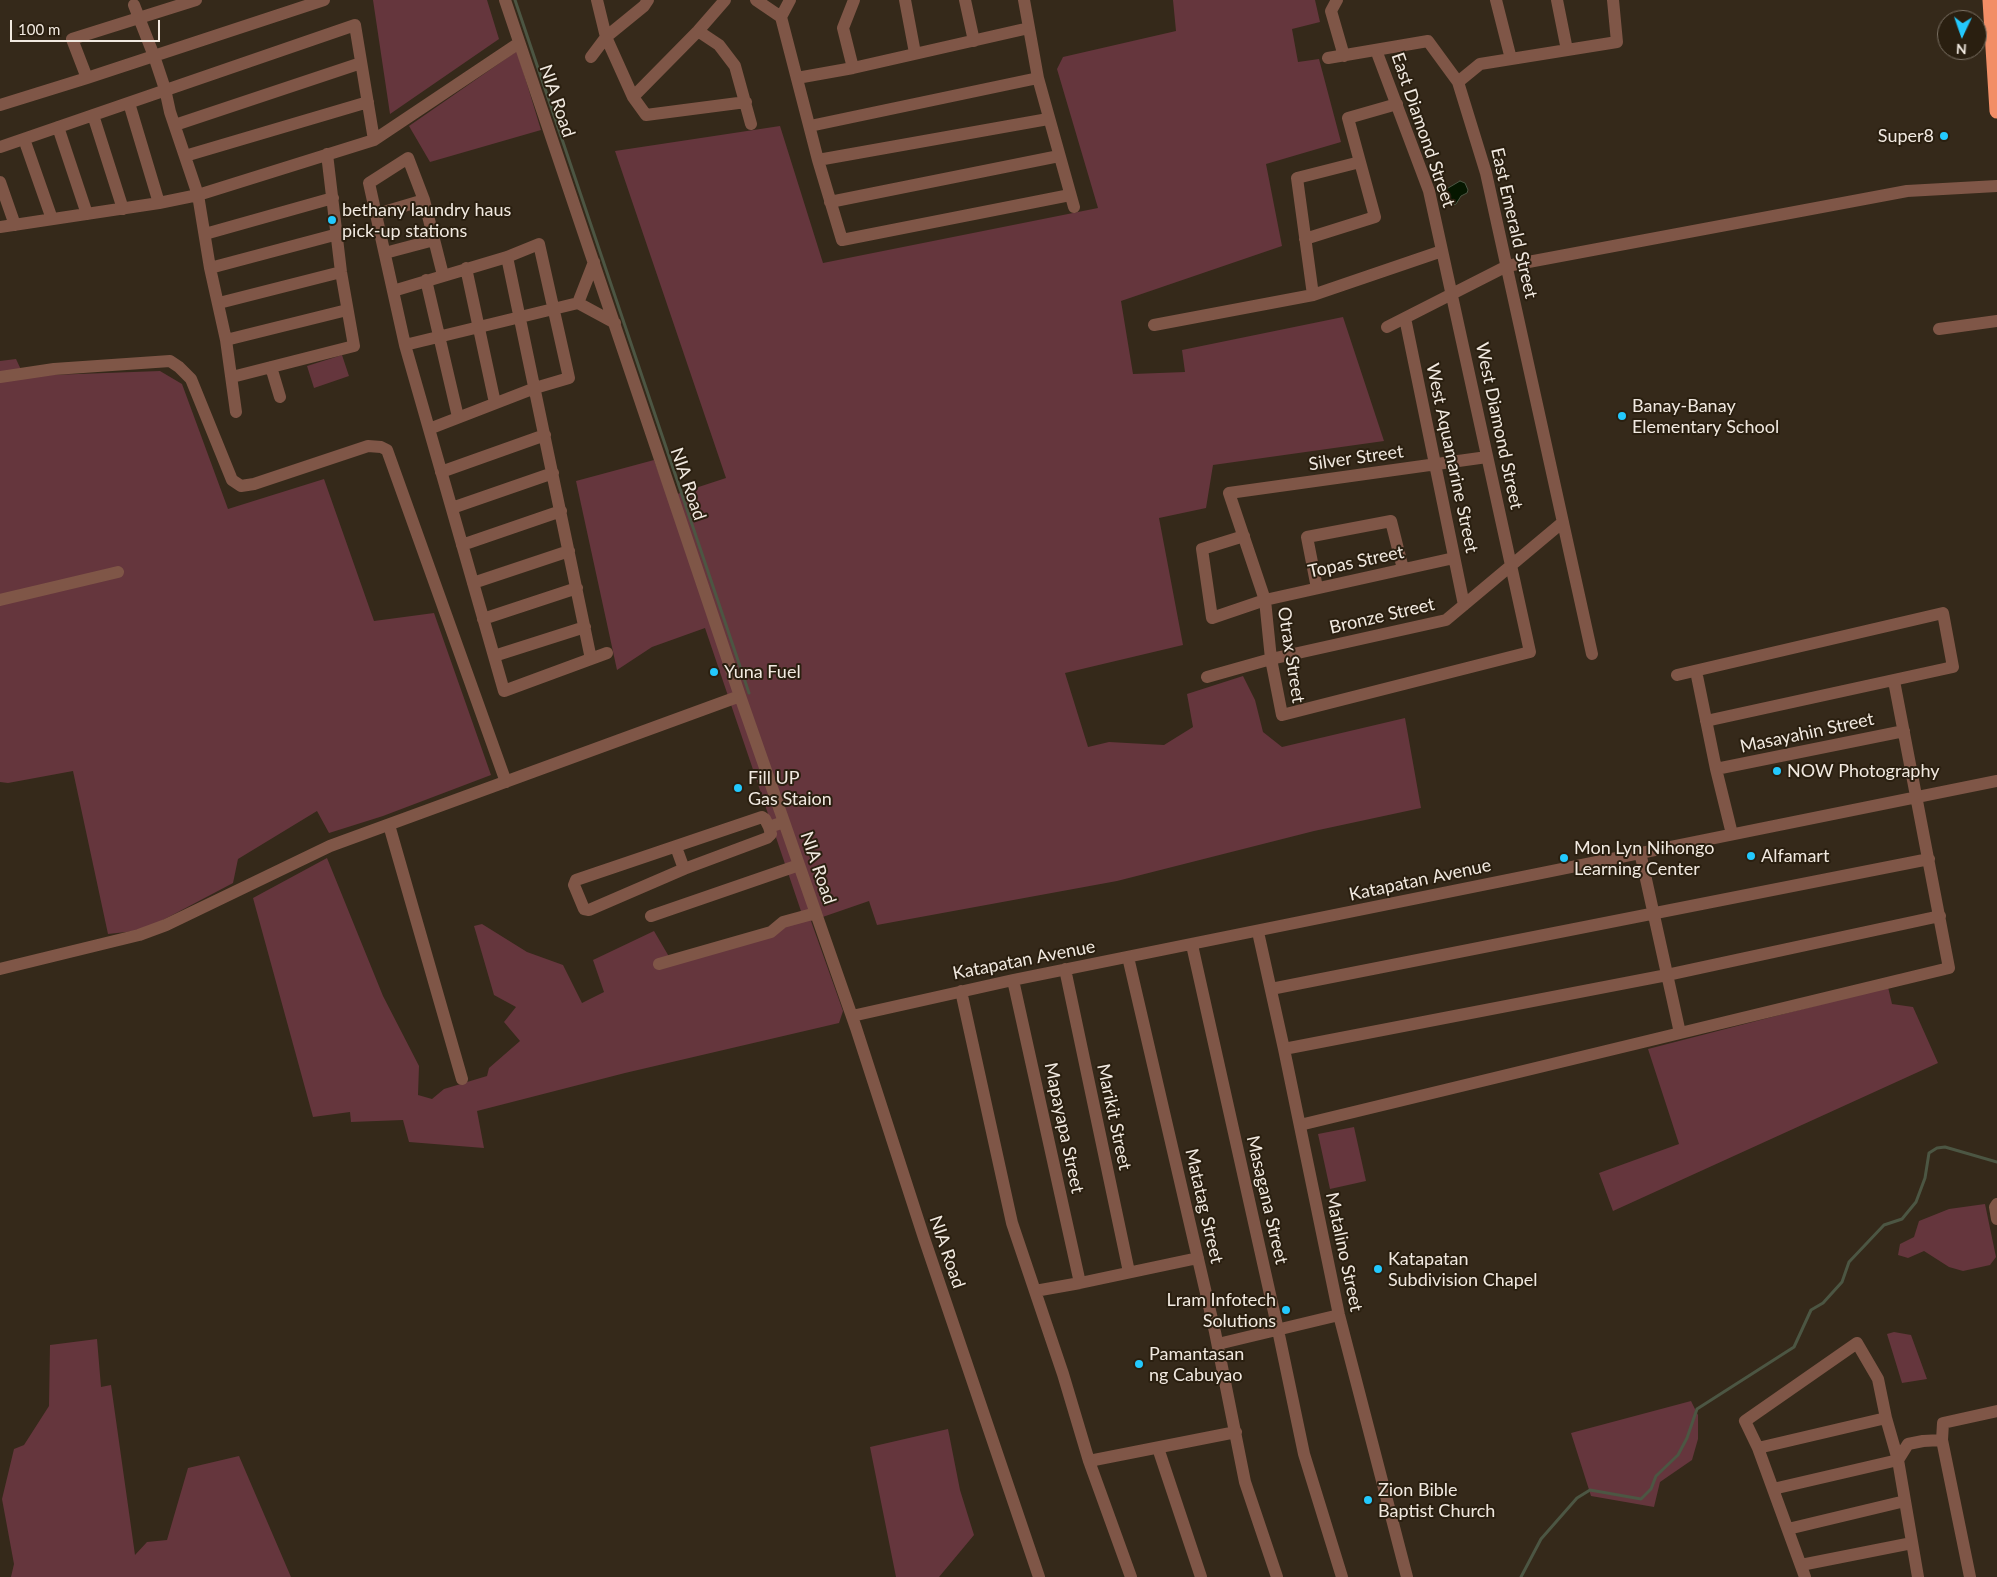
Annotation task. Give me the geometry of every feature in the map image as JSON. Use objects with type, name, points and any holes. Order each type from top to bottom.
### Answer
[{"type":"highway","points":[[1990,0],[1997,111]]},
{"type":"street","points":[[87,78],[72,39],[138,18],[161,5],[196,0]]},
{"type":"street","points":[[0,105],[324,0]]},
{"type":"street","name":"NIA Road","points":[[505,0],[740,696],[852,1016],[924,1238],[1039,1577]]},
{"type":"street","points":[[597,0],[606,37],[633,96],[646,115],[746,102]]},
{"type":"street","points":[[591,57],[606,37],[644,6],[648,0]]},
{"type":"street","points":[[633,96],[698,30],[724,0]]},
{"type":"street","points":[[756,0],[781,17],[818,160],[842,240],[1072,201],[1038,78],[1024,0]]},
{"type":"street","points":[[781,17],[790,0]]},
{"type":"street","points":[[852,68],[844,28],[854,0]]},
{"type":"street","points":[[905,0],[915,53]]},
{"type":"street","points":[[965,0],[974,41]]},
{"type":"street","points":[[1337,0],[1331,11],[1344,56]]},
{"type":"street","points":[[1496,0],[1511,59]]},
{"type":"street","points":[[1556,0],[1567,50]]},
{"type":"street","points":[[1458,82],[1480,64],[1617,42],[1613,0]]},
{"type":"street","points":[[134,5],[154,56],[165,89],[170,112],[198,195],[210,268],[226,340],[236,412]]},
{"type":"street","points":[[0,147],[355,25],[374,140]]},
{"type":"street","points":[[797,78],[852,68],[1029,28]]},
{"type":"street","points":[[698,30],[719,45],[735,66],[752,124]]},
{"type":"street","name":"East Emerald Street","points":[[1328,58],[1428,41],[1458,82],[1486,173],[1592,654]]},
{"type":"street","points":[[0,227],[159,204],[198,195],[374,140],[518,43]]},
{"type":"street","name":"East Diamond Street","points":[[1376,50],[1429,191],[1452,294]]},
{"type":"street","points":[[175,125],[361,62]]},
{"type":"street","points":[[810,126],[1038,78]]},
{"type":"street","points":[[185,156],[368,102]]},
{"type":"street","points":[[129,103],[159,204]]},
{"type":"street","points":[[1305,239],[1375,217],[1348,118],[1397,104]]},
{"type":"street","points":[[93,115],[123,209]]},
{"type":"street","points":[[818,160],[1048,119]]},
{"type":"street","points":[[58,127],[87,214]]},
{"type":"street","points":[[24,139],[52,219]]},
{"type":"street","points":[[232,377],[354,346],[341,272],[327,154]]},
{"type":"street","points":[[830,202],[1059,156]]},
{"type":"street","points":[[443,275],[424,200],[408,158],[369,183],[405,345],[504,691],[607,653]]},
{"type":"street","points":[[1313,295],[1297,178],[1360,162]]},
{"type":"street","points":[[0,182],[15,225]]},
{"type":"street","points":[[1387,327],[1507,266],[1907,190],[1997,186]]},
{"type":"street","points":[[205,234],[333,198]]},
{"type":"street","points":[[377,214],[424,200]]},
{"type":"street","points":[[210,268],[338,234]]},
{"type":"street","points":[[386,253],[434,240]]},
{"type":"street","points":[[394,291],[507,256],[539,244],[569,378],[535,388],[429,429]]},
{"type":"street","points":[[1154,325],[1313,295],[1442,251]]},
{"type":"street","points":[[507,256],[591,659]]},
{"type":"street","points":[[578,303],[594,262]]},
{"type":"street","points":[[466,268],[495,403]]},
{"type":"street","points":[[219,303],[341,272]]},
{"type":"street","points":[[426,280],[458,417]]},
{"type":"street","name":"West Diamond Street","points":[[1282,715],[1530,652],[1452,294]]},
{"type":"street","points":[[405,345],[578,303],[615,323]]},
{"type":"street","points":[[226,340],[348,310]]},
{"type":"street","name":"West Aquamarine Street","points":[[1405,318],[1464,605]]},
{"type":"street","points":[[1939,329],[1997,321]]},
{"type":"street","points":[[0,377],[54,369],[170,361],[191,379],[232,480],[242,486],[254,484],[368,446],[381,446],[387,450],[506,782]]},
{"type":"street","points":[[271,367],[280,397]]},
{"type":"street","points":[[442,472],[545,434]]},
{"type":"street","name":"Silver Street","points":[[1229,493],[1487,457]]},
{"type":"street","points":[[452,508],[553,474]]},
{"type":"street","name":"Otrax Street","points":[[1229,493],[1265,600],[1271,659],[1282,715]]},
{"type":"street","points":[[462,545],[560,511]]},
{"type":"street","points":[[1317,588],[1307,537],[1391,521],[1403,570]]},
{"type":"street","name":"Bronze Street","points":[[1207,677],[1271,659],[1446,620],[1563,522]]},
{"type":"street","name":"Topas Street","points":[[1244,536],[1202,549],[1212,618],[1265,600],[1454,558]]},
{"type":"street","points":[[473,583],[569,551]]},
{"type":"street","points":[[0,600],[118,572]]},
{"type":"street","points":[[483,619],[577,588]]},
{"type":"street","points":[[1677,675],[1943,613],[1953,667],[1706,721]]},
{"type":"street","points":[[494,656],[585,627]]},
{"type":"street","points":[[1696,671],[1716,769],[1732,834]]},
{"type":"street","points":[[1300,1125],[1949,968],[1894,680]]},
{"type":"street","points":[[0,969],[139,935],[166,926],[330,846],[740,696]]},
{"type":"street","name":"Masayahin Street","points":[[1716,769],[1904,730]]},
{"type":"street","name":"Katapatan Avenue","points":[[852,1016],[1065,969],[1258,932],[1640,852],[1997,781]]},
{"type":"street","points":[[762,817],[769,827],[771,834],[767,838],[684,869],[586,910],[574,885],[576,880],[762,817]]},
{"type":"street","points":[[769,827],[784,822]]},
{"type":"street","points":[[389,825],[462,1079]]},
{"type":"street","points":[[676,847],[684,869]]},
{"type":"street","points":[[1640,852],[1680,1033]]},
{"type":"street","points":[[1271,989],[1929,859]]},
{"type":"street","points":[[651,916],[799,865]]},
{"type":"street","points":[[659,964],[771,932],[783,922],[816,913]]},
{"type":"street","points":[[1284,1049],[1667,975],[1940,916]]},
{"type":"street","name":"Matalino Street","points":[[1258,932],[1339,1316],[1407,1577]]},
{"type":"street","name":"Masagana Street","points":[[1192,945],[1304,1454],[1342,1577]]},
{"type":"street","name":"Matatag Street","points":[[1128,958],[1218,1344],[1245,1482],[1277,1577]]},
{"type":"street","name":"Marikit Street","points":[[1065,969],[1129,1272]]},
{"type":"street","name":"Mapayapa Street","points":[[1013,980],[1080,1283]]},
{"type":"street","points":[[961,991],[1012,1223],[1089,1461],[1131,1577]]},
{"type":"street","points":[[1997,1204],[1995,1207],[1997,1219]]},
{"type":"street","points":[[1035,1291],[1198,1258]]},
{"type":"street","points":[[1218,1344],[1339,1316]]},
{"type":"street","points":[[1912,1543],[1803,1571],[1758,1448],[1745,1421],[1857,1343],[1878,1379],[1886,1418],[1898,1460],[1918,1577]]},
{"type":"street","points":[[1970,1577],[1942,1440],[1943,1423],[1997,1411]]},
{"type":"street","points":[[1758,1448],[1886,1418]]},
{"type":"street","points":[[1089,1461],[1236,1432]]},
{"type":"street","points":[[1773,1489],[1898,1460],[1908,1444],[1942,1440]]},
{"type":"street","points":[[1158,1448],[1202,1577]]},
{"type":"street","points":[[1788,1528],[1905,1501]]},
{"type":"shaded area","points":[[373,0],[487,0],[499,39],[390,114]]},
{"type":"shaded area","points":[[1173,0],[1315,0],[1320,22],[1292,29],[1298,62],[1319,59],[1341,142],[1266,164],[1282,246],[1121,301],[1133,374],[1185,372],[1182,350],[1343,317],[1384,441],[1213,465],[1206,508],[1159,518],[1183,645],[1065,673],[1088,747],[1109,742],[1164,745],[1193,727],[1187,694],[1243,676],[1255,700],[1263,732],[1282,747],[1405,718],[1421,808],[1314,831],[1117,881],[877,925],[869,901],[811,921],[843,1011],[839,1023],[625,1073],[477,1111],[484,1148],[409,1142],[403,1120],[351,1122],[350,1112],[313,1117],[253,898],[327,858],[383,996],[419,1066],[418,1095],[432,1099],[444,1089],[487,1076],[489,1068],[520,1041],[504,1022],[516,1007],[494,995],[474,926],[482,924],[527,952],[563,965],[582,1003],[604,992],[593,960],[654,931],[671,960],[804,920],[705,628],[652,647],[617,670],[576,481],[654,460],[668,497],[726,478],[615,151],[780,126],[823,263],[1098,208],[1057,69],[1063,57],[1176,31]]},
{"type":"shaded area","points":[[517,51],[541,130],[430,162],[409,126]]},
{"type":"shaded area","points":[[1460,181],[1465,183],[1468,190],[1467,193],[1461,196],[1456,204],[1451,206],[1445,201],[1443,191]]},
{"type":"shaded area","points":[[342,355],[349,376],[314,388],[307,366]]},
{"type":"shaded area","points":[[16,359],[24,376],[160,371],[182,384],[228,509],[324,479],[374,621],[434,613],[491,775],[383,816],[329,833],[317,811],[238,859],[233,883],[144,930],[108,934],[73,771],[8,783],[0,782],[0,361]]},
{"type":"shaded area","points":[[1888,987],[1892,1004],[1913,1007],[1938,1063],[1613,1211],[1599,1173],[1679,1144],[1648,1049]]},
{"type":"shaded area","points":[[1354,1127],[1366,1181],[1330,1189],[1318,1134]]},
{"type":"shaded area","points":[[1985,1204],[1996,1257],[1990,1265],[1963,1271],[1949,1267],[1924,1251],[1908,1258],[1898,1255],[1900,1244],[1914,1237],[1919,1221],[1949,1209]]},
{"type":"shaded area","points":[[1894,1332],[1911,1335],[1927,1379],[1902,1383],[1887,1334]]},
{"type":"shaded area","points":[[97,1339],[101,1387],[111,1385],[135,1555],[147,1542],[167,1540],[188,1468],[239,1456],[291,1577],[11,1577],[14,1564],[2,1499],[14,1449],[24,1445],[49,1406],[50,1345]]},
{"type":"shaded area","points":[[1691,1401],[1698,1415],[1698,1439],[1692,1460],[1660,1482],[1654,1507],[1591,1496],[1571,1433]]},
{"type":"shaded area","points":[[948,1429],[960,1490],[974,1535],[939,1577],[896,1577],[870,1447]]},
{"type":"waterway","points":[[515,0],[749,693]]},
{"type":"waterway","points":[[1521,1577],[1541,1539],[1577,1498],[1590,1490],[1641,1499],[1651,1489],[1656,1476],[1678,1455],[1687,1438],[1697,1409],[1794,1347],[1811,1310],[1823,1303],[1842,1282],[1849,1262],[1884,1225],[1902,1219],[1916,1202],[1925,1178],[1929,1153],[1937,1148],[1945,1147],[1997,1162]]},
{"type":"place","name":"Super8","points":[[1944,136]]},
{"type":"place","name":"bethany laundry haus pick-up stations","points":[[332,220]]},
{"type":"place","name":"Banay-Banay Elementary School","points":[[1622,416]]},
{"type":"place","name":"Yuna Fuel","points":[[714,672]]},
{"type":"place","name":"NOW Photography","points":[[1777,771]]},
{"type":"place","name":"Fill UP Gas Staion","points":[[738,788]]},
{"type":"place","name":"Alfamart","points":[[1751,856]]},
{"type":"place","name":"Mon Lyn Nihongo Learning Center","points":[[1564,858]]},
{"type":"place","name":"Katapatan Subdivision Chapel","points":[[1378,1269]]},
{"type":"place","name":"Lram Infotech Solutions","points":[[1286,1310]]},
{"type":"place","name":"Pamantasan ng Cabuyao","points":[[1139,1364]]},
{"type":"place","name":"Zion Bible Baptist Church","points":[[1368,1500]]}]
